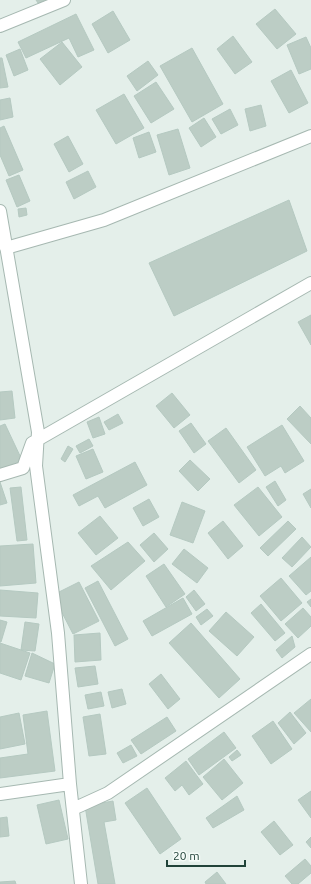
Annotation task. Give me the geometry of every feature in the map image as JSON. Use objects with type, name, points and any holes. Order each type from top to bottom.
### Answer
[{"type":"street","points":[[0,26],[64,0]]},
{"type":"street","points":[[6,248],[104,220],[311,136]]},
{"type":"street","points":[[0,211],[38,432],[36,466],[58,633],[70,784],[81,884]]},
{"type":"street","points":[[0,475],[23,468],[32,443],[311,283]]},
{"type":"street","points":[[73,809],[108,793],[311,654]]},
{"type":"street","points":[[0,794],[70,784]]},
{"type":"building","points":[[36,0],[45,0],[38,3]]},
{"type":"building","points":[[275,9],[296,34],[277,49],[256,24]]},
{"type":"building","points":[[113,11],[130,40],[108,53],[92,24]]},
{"type":"building","points":[[76,14],[94,50],[78,57],[69,38],[26,58],[18,42]]},
{"type":"building","points":[[233,36],[252,62],[235,74],[217,49]]},
{"type":"building","points":[[306,37],[311,48],[311,69],[299,74],[287,45]]},
{"type":"building","points":[[62,42],[82,67],[60,85],[40,59]]},
{"type":"building","points":[[192,48],[223,104],[192,122],[160,66]]},
{"type":"building","points":[[20,49],[28,70],[14,76],[6,55]]},
{"type":"building","points":[[0,58],[2,58],[8,87],[0,88]]},
{"type":"building","points":[[148,61],[158,75],[137,91],[127,76]]},
{"type":"building","points":[[291,70],[308,103],[289,113],[271,81]]},
{"type":"building","points":[[156,82],[174,109],[151,123],[134,96]]},
{"type":"building","points":[[124,94],[144,128],[116,144],[96,110]]},
{"type":"building","points":[[10,98],[13,117],[0,120],[0,100]]},
{"type":"building","points":[[261,105],[266,126],[250,131],[245,109]]},
{"type":"building","points":[[230,109],[238,125],[221,134],[212,119]]},
{"type":"building","points":[[204,118],[216,137],[201,147],[189,128]]},
{"type":"building","points":[[4,126],[23,170],[9,176],[0,155],[0,128]]},
{"type":"building","points":[[178,129],[190,168],[169,175],[157,135]]},
{"type":"building","points":[[149,132],[156,152],[139,158],[133,138]]},
{"type":"building","points":[[68,136],[83,164],[69,172],[54,144]]},
{"type":"building","points":[[88,171],[96,187],[74,199],[66,182]]},
{"type":"building","points":[[19,175],[30,201],[17,207],[6,180]]},
{"type":"building","points":[[289,200],[307,251],[174,316],[149,263]]},
{"type":"building","points":[[26,208],[27,215],[19,217],[18,209]]},
{"type":"building","points":[[311,315],[311,345],[298,322]]},
{"type":"building","points":[[12,391],[15,418],[0,420],[0,392]]},
{"type":"building","points":[[172,393],[190,415],[174,428],[156,406]]},
{"type":"building","points":[[300,406],[311,418],[311,444],[287,419]]},
{"type":"building","points":[[118,414],[123,423],[109,430],[104,422]]},
{"type":"building","points":[[99,417],[105,434],[93,438],[87,422]]},
{"type":"building","points":[[191,423],[206,444],[194,453],[179,431]]},
{"type":"building","points":[[5,424],[21,458],[23,468],[0,474],[0,426]]},
{"type":"building","points":[[282,425],[304,461],[285,473],[281,466],[265,476],[247,447]]},
{"type":"building","points":[[226,428],[256,470],[239,483],[208,441]]},
{"type":"building","points":[[89,439],[93,446],[80,453],[76,446]]},
{"type":"building","points":[[68,446],[73,449],[65,462],[61,459]]},
{"type":"building","points":[[93,449],[103,472],[86,479],[76,456]]},
{"type":"building","points":[[190,460],[210,479],[198,491],[179,471]]},
{"type":"building","points":[[135,462],[147,485],[105,508],[98,496],[79,506],[73,495]]},
{"type":"building","points":[[275,481],[286,500],[278,506],[266,487]]},
{"type":"building","points":[[0,482],[7,503],[0,505]]},
{"type":"building","points":[[21,487],[27,540],[17,541],[10,488]]},
{"type":"building","points":[[258,487],[282,517],[259,536],[234,505]]},
{"type":"building","points":[[311,489],[311,508],[303,494]]},
{"type":"building","points":[[149,499],[159,517],[143,526],[133,508]]},
{"type":"building","points":[[182,502],[205,511],[193,543],[170,535]]},
{"type":"building","points":[[100,516],[118,538],[96,555],[78,533]]},
{"type":"building","points":[[223,521],[243,546],[228,559],[208,533]]},
{"type":"building","points":[[288,521],[296,529],[268,556],[260,548]]},
{"type":"building","points":[[154,533],[168,549],[154,562],[140,545]]},
{"type":"building","points":[[302,537],[311,547],[292,567],[282,558]]},
{"type":"building","points":[[128,542],[145,561],[111,590],[91,566]]},
{"type":"building","points":[[33,544],[36,583],[0,586],[0,546]]},
{"type":"building","points":[[184,549],[208,568],[197,583],[172,564]]},
{"type":"building","points":[[311,557],[311,591],[306,595],[289,576]]},
{"type":"building","points":[[164,564],[185,594],[166,607],[146,576]]},
{"type":"building","points":[[281,578],[302,603],[281,621],[260,596]]},
{"type":"building","points":[[98,581],[128,639],[115,646],[85,588]]},
{"type":"building","points":[[79,582],[99,621],[73,634],[53,595]]},
{"type":"building","points":[[0,590],[38,593],[36,618],[0,616]]},
{"type":"building","points":[[194,590],[205,604],[196,611],[186,597]]},
{"type":"building","points":[[183,598],[192,614],[152,636],[143,621]]},
{"type":"building","points":[[311,599],[311,607],[307,602]]},
{"type":"building","points":[[261,604],[285,633],[275,641],[251,613]]},
{"type":"building","points":[[303,608],[311,617],[311,626],[298,638],[285,624]]},
{"type":"building","points":[[207,609],[213,616],[201,625],[196,617]]},
{"type":"building","points":[[226,612],[254,637],[237,656],[209,631]]},
{"type":"building","points":[[0,620],[7,622],[1,642],[0,642]]},
{"type":"building","points":[[25,622],[39,624],[35,651],[21,650]]},
{"type":"building","points":[[191,623],[240,679],[219,698],[169,643]]},
{"type":"building","points":[[100,633],[101,660],[75,662],[74,635]]},
{"type":"building","points":[[292,636],[295,647],[282,658],[276,650]]},
{"type":"building","points":[[0,643],[30,653],[21,680],[0,673]]},
{"type":"building","points":[[32,653],[55,664],[49,683],[25,676]]},
{"type":"building","points":[[95,666],[98,684],[78,687],[75,668]]},
{"type":"building","points":[[161,674],[180,699],[168,709],[149,684]]},
{"type":"building","points":[[122,689],[126,704],[112,708],[108,692]]},
{"type":"building","points":[[101,692],[104,706],[88,709],[85,695]]},
{"type":"building","points":[[311,699],[311,732],[294,713]]},
{"type":"building","points":[[47,711],[55,771],[0,778],[0,758],[28,754],[23,715]]},
{"type":"building","points":[[290,712],[306,733],[294,744],[278,723]]},
{"type":"building","points":[[19,713],[25,744],[0,749],[0,717]]},
{"type":"building","points":[[100,714],[106,754],[89,756],[83,717]]},
{"type":"building","points":[[167,717],[176,731],[141,754],[131,740]]},
{"type":"building","points":[[273,721],[292,749],[271,764],[252,736]]},
{"type":"building","points":[[224,732],[236,748],[199,775],[188,759]]},
{"type":"building","points":[[131,745],[137,756],[123,763],[117,753]]},
{"type":"building","points":[[237,750],[241,755],[232,761],[229,757]]},
{"type":"building","points":[[224,759],[243,783],[222,800],[203,777]]},
{"type":"building","points":[[186,761],[203,784],[189,795],[182,785],[175,791],[165,778]]},
{"type":"building","points":[[147,788],[181,839],[160,854],[125,803]]},
{"type":"building","points":[[311,791],[311,818],[298,800]]},
{"type":"building","points":[[237,796],[244,810],[213,828],[206,818]]},
{"type":"building","points":[[59,800],[68,839],[46,844],[37,805]]},
{"type":"building","points":[[113,801],[116,820],[104,822],[115,884],[98,884],[85,806]]},
{"type":"building","points":[[7,817],[9,836],[0,837],[0,818]]},
{"type":"building","points":[[274,821],[293,845],[280,855],[261,832]]},
{"type":"building","points":[[311,837],[311,848],[306,842]]},
{"type":"building","points":[[305,859],[311,866],[311,873],[298,884],[292,884],[285,876]]},
{"type":"building","points":[[217,872],[226,884],[206,884],[205,882]]},
{"type":"building","points":[[15,881],[16,884],[0,884],[0,882]]}]
